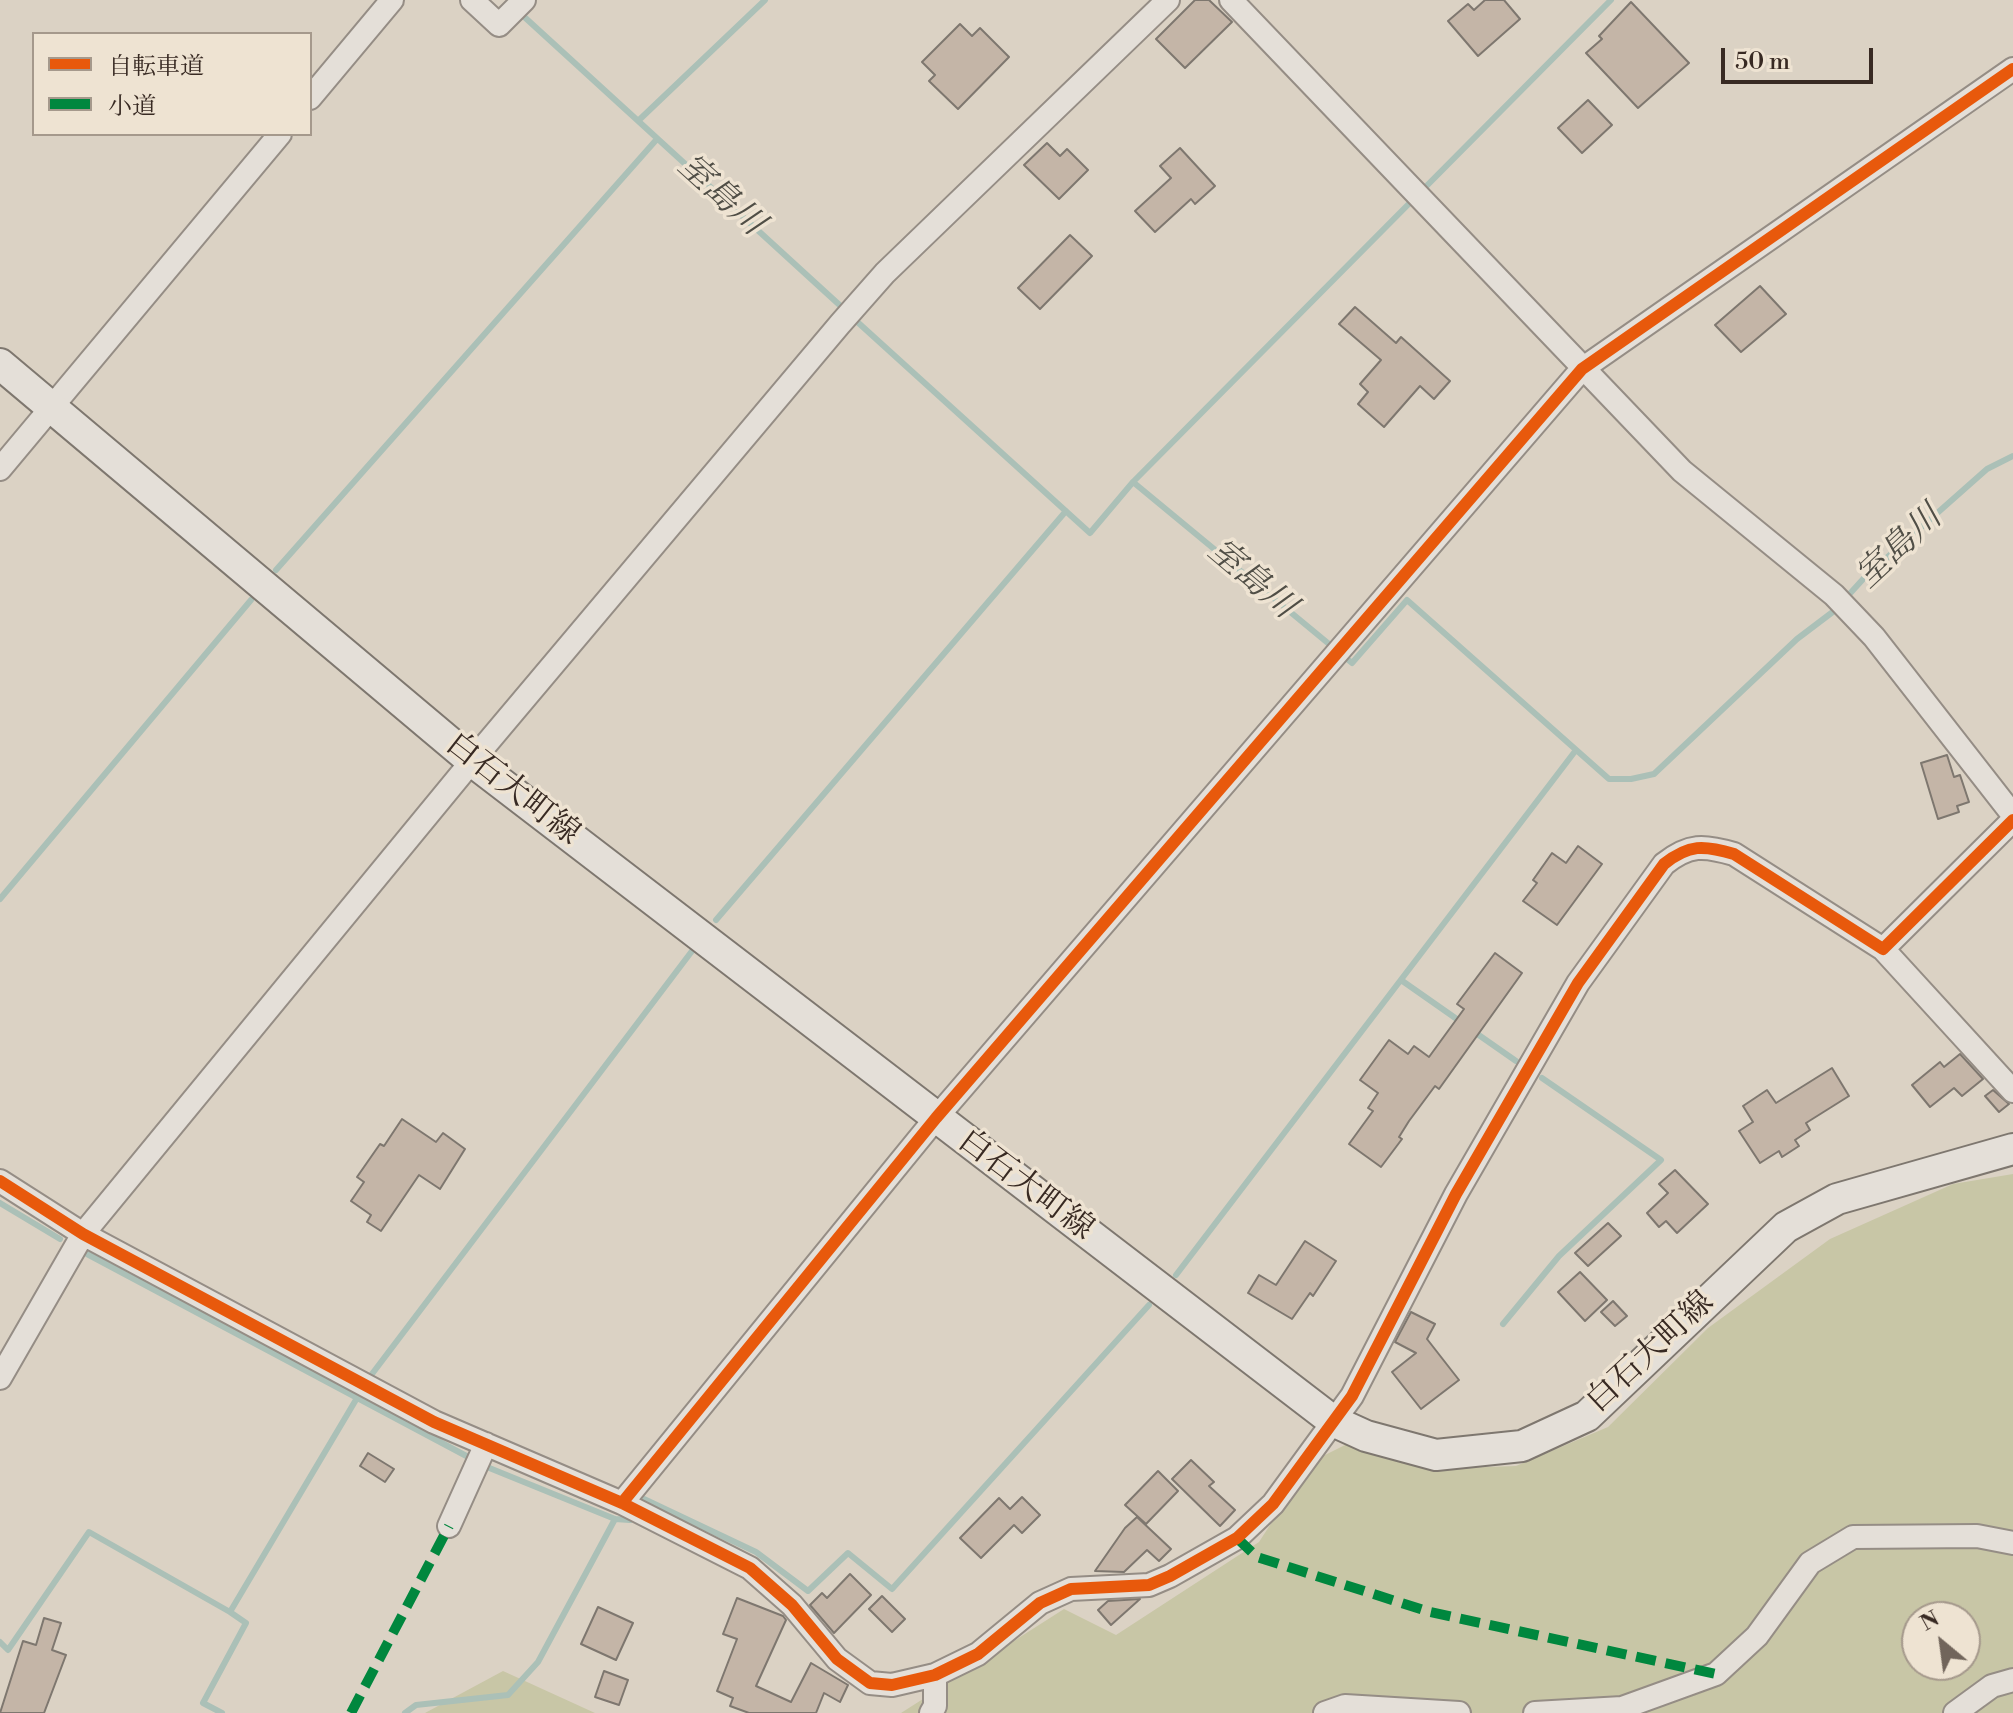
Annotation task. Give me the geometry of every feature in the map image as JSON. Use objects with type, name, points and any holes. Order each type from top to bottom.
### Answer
[{"type":"main road","name":"白石大町線","points":[[0,364],[472,761],[1333,1421],[1366,1436],[1436,1455],[1522,1446],[1587,1416],[1786,1227],[1837,1199],[2013,1149]]},
{"type":"street","points":[[312,96],[392,0]]},
{"type":"street","points":[[472,0],[499,25],[518,6]]},
{"type":"street","points":[[0,1378],[83,1234],[472,761],[840,324],[885,273],[1168,0]]},
{"type":"street","points":[[1231,0],[1682,471],[1842,603],[1874,637],[2013,818],[1883,949]]},
{"type":"street","points":[[622,1503],[936,1118],[1582,369],[2013,69]]},
{"type":"street","points":[[0,469],[278,136]]},
{"type":"street","points":[[0,1181],[83,1234],[434,1422],[481,1457],[622,1503],[750,1568],[792,1605],[837,1659],[870,1683],[892,1685],[935,1675],[978,1654],[1040,1603],[1071,1589],[1149,1585],[1170,1576],[1237,1538],[1273,1504],[1352,1396],[1456,1194],[1578,983],[1664,864],[1681,851],[1710,846],[1734,854],[1883,949],[2013,1091]]},
{"type":"street","points":[[449,1526],[481,1457]]},
{"type":"street","points":[[1535,1713],[1622,1708],[1716,1674],[1757,1636],[1810,1563],[1853,1537],[1977,1536],[2013,1543]]},
{"type":"street","points":[[931,1713],[935,1706],[935,1675]]},
{"type":"street","points":[[1955,1713],[1992,1686],[2013,1680]]},
{"type":"street","points":[[1325,1713],[1345,1706],[1459,1713]]},
{"type":"shaded area","points":[[2013,1174],[2013,1713],[901,1713],[1064,1609],[1116,1635],[1259,1542],[1311,1462],[1347,1444],[1430,1469],[1516,1466],[1608,1427],[1708,1328],[1830,1239],[1953,1184]]},
{"type":"shaded area","points":[[503,1671],[595,1713],[425,1713]]},
{"type":"building","points":[[1195,0],[1209,0],[1232,22],[1185,68],[1156,39]]},
{"type":"building","points":[[1485,0],[1504,0],[1520,19],[1478,56],[1448,21],[1468,4],[1474,10]]},
{"type":"building","points":[[1631,2],[1689,63],[1638,108],[1586,53],[1602,39],[1599,36]]},
{"type":"building","points":[[960,24],[972,36],[980,28],[1009,57],[958,109],[929,81],[935,75],[922,62]]},
{"type":"building","points":[[1588,100],[1612,125],[1582,153],[1558,128]]},
{"type":"building","points":[[1047,143],[1060,156],[1067,149],[1088,170],[1059,199],[1024,165]]},
{"type":"building","points":[[1180,148],[1215,186],[1195,204],[1191,199],[1155,232],[1135,211],[1171,178],[1160,166]]},
{"type":"building","points":[[1070,235],[1092,256],[1040,309],[1018,288]]},
{"type":"building","points":[[1760,286],[1786,314],[1741,352],[1715,325]]},
{"type":"building","points":[[1355,307],[1396,343],[1401,337],[1450,381],[1434,399],[1420,386],[1384,427],[1358,404],[1368,392],[1360,384],[1381,360],[1339,324]]},
{"type":"building","points":[[1947,755],[1954,777],[1960,775],[1969,802],[1957,806],[1959,812],[1938,819],[1921,763]]},
{"type":"building","points":[[1578,846],[1602,864],[1557,925],[1523,901],[1537,883],[1533,880],[1552,853],[1566,863]]},
{"type":"building","points":[[1495,953],[1522,973],[1439,1089],[1435,1086],[1409,1121],[1399,1137],[1402,1139],[1381,1167],[1349,1144],[1373,1111],[1368,1108],[1378,1093],[1360,1080],[1389,1040],[1408,1054],[1414,1046],[1429,1057],[1464,1009],[1457,1004]]},
{"type":"building","points":[[1960,1054],[1983,1079],[1962,1096],[1954,1088],[1930,1107],[1912,1085],[1940,1062],[1944,1067]]},
{"type":"building","points":[[1832,1068],[1849,1096],[1806,1123],[1810,1130],[1795,1140],[1799,1146],[1782,1157],[1779,1151],[1760,1163],[1739,1131],[1753,1122],[1743,1106],[1767,1090],[1776,1103]]},
{"type":"building","points":[[1993,1090],[2009,1104],[1999,1112],[1985,1096]]},
{"type":"building","points":[[402,1119],[436,1142],[443,1133],[465,1149],[440,1189],[419,1175],[381,1231],[367,1222],[371,1215],[351,1201],[364,1182],[357,1177]]},
{"type":"building","points":[[1675,1170],[1708,1204],[1677,1233],[1666,1221],[1659,1227],[1647,1213],[1668,1193],[1659,1184]]},
{"type":"building","points":[[1608,1223],[1621,1236],[1588,1266],[1575,1253]]},
{"type":"building","points":[[1305,1241],[1336,1261],[1313,1296],[1310,1293],[1292,1319],[1248,1293],[1259,1275],[1276,1285]]},
{"type":"building","points":[[1580,1272],[1607,1300],[1585,1321],[1558,1292]]},
{"type":"building","points":[[1613,1301],[1627,1316],[1615,1326],[1601,1312]]},
{"type":"building","points":[[1411,1312],[1435,1324],[1427,1339],[1459,1380],[1421,1409],[1392,1372],[1416,1353],[1395,1342]]},
{"type":"building","points":[[368,1453],[394,1469],[385,1482],[360,1466]]},
{"type":"building","points":[[1191,1460],[1214,1482],[1209,1486],[1235,1510],[1220,1526],[1172,1479]]},
{"type":"building","points":[[1158,1471],[1178,1491],[1146,1524],[1125,1505]]},
{"type":"building","points":[[1022,1497],[1040,1515],[1022,1533],[1014,1525],[981,1558],[960,1538],[999,1498],[1010,1509]]},
{"type":"building","points":[[1137,1517],[1171,1549],[1159,1561],[1147,1550],[1124,1572],[1095,1571],[1125,1528]]},
{"type":"building","points":[[850,1574],[871,1595],[834,1633],[810,1605],[822,1593],[827,1598]]},
{"type":"building","points":[[882,1596],[905,1619],[892,1632],[869,1609]]},
{"type":"building","points":[[737,1598],[783,1616],[786,1620],[756,1686],[791,1702],[811,1663],[848,1685],[840,1702],[824,1693],[816,1713],[749,1713],[730,1706],[733,1698],[717,1691],[737,1639],[723,1634]]},
{"type":"building","points":[[1140,1599],[1111,1625],[1098,1610],[1108,1601]]},
{"type":"building","points":[[598,1607],[633,1623],[616,1660],[581,1644]]},
{"type":"building","points":[[44,1618],[61,1623],[52,1650],[66,1655],[44,1713],[0,1713],[23,1641],[36,1645]]},
{"type":"building","points":[[604,1671],[628,1680],[619,1705],[595,1697]]},
{"type":"waterway","points":[[638,121],[765,0]]},
{"type":"waterway","points":[[1133,482],[1611,0]]},
{"type":"waterway","name":"室島川","points":[[520,13],[845,310]]},
{"type":"waterway","points":[[276,570],[657,139]]},
{"type":"waterway","name":"室島川","points":[[853,318],[1090,533],[1133,482],[1352,663],[1407,600],[1609,779],[1631,779],[1654,774],[1797,639],[1834,611],[1865,577],[1987,469],[2013,456]]},
{"type":"waterway","points":[[716,920],[1066,511]]},
{"type":"waterway","points":[[0,899],[251,600]]},
{"type":"waterway","points":[[1176,1275],[1576,750]]},
{"type":"waterway","points":[[372,1374],[692,951]]},
{"type":"waterway","points":[[1401,980],[1461,1022]]},
{"type":"waterway","points":[[1473,1031],[1516,1061]]},
{"type":"waterway","points":[[1503,1324],[1559,1256],[1661,1160],[1542,1078]]},
{"type":"waterway","points":[[0,1203],[60,1239]]},
{"type":"waterway","points":[[87,1254],[472,1459]]},
{"type":"waterway","points":[[644,1499],[756,1552],[808,1591],[848,1553],[892,1589],[1149,1305]]},
{"type":"waterway","points":[[0,1642],[8,1650],[89,1532],[230,1612],[357,1398]]},
{"type":"waterway","points":[[482,1465],[615,1519],[630,1520]]},
{"type":"waterway","points":[[405,1713],[416,1705],[508,1695],[538,1662],[615,1519]]},
{"type":"waterway","points":[[222,1713],[203,1703],[246,1623],[230,1612]]},
{"type":"marked path","points":[[351,1713],[449,1526]]},
{"type":"marked path","points":[[1237,1538],[1257,1557],[1430,1612],[1716,1674]]},
{"type":"cycle path","points":[[622,1503],[936,1118],[1582,369],[2013,69]]},
{"type":"cycle path","points":[[0,1181],[83,1234],[434,1422],[622,1503],[750,1568],[792,1605],[837,1659],[870,1683],[892,1685],[935,1675],[978,1654],[1040,1603],[1071,1589],[1149,1585],[1170,1576],[1237,1538],[1273,1504],[1352,1396],[1456,1194],[1578,983],[1664,864],[1681,853],[1697,848],[1734,854],[1883,949],[2013,820]]}]
